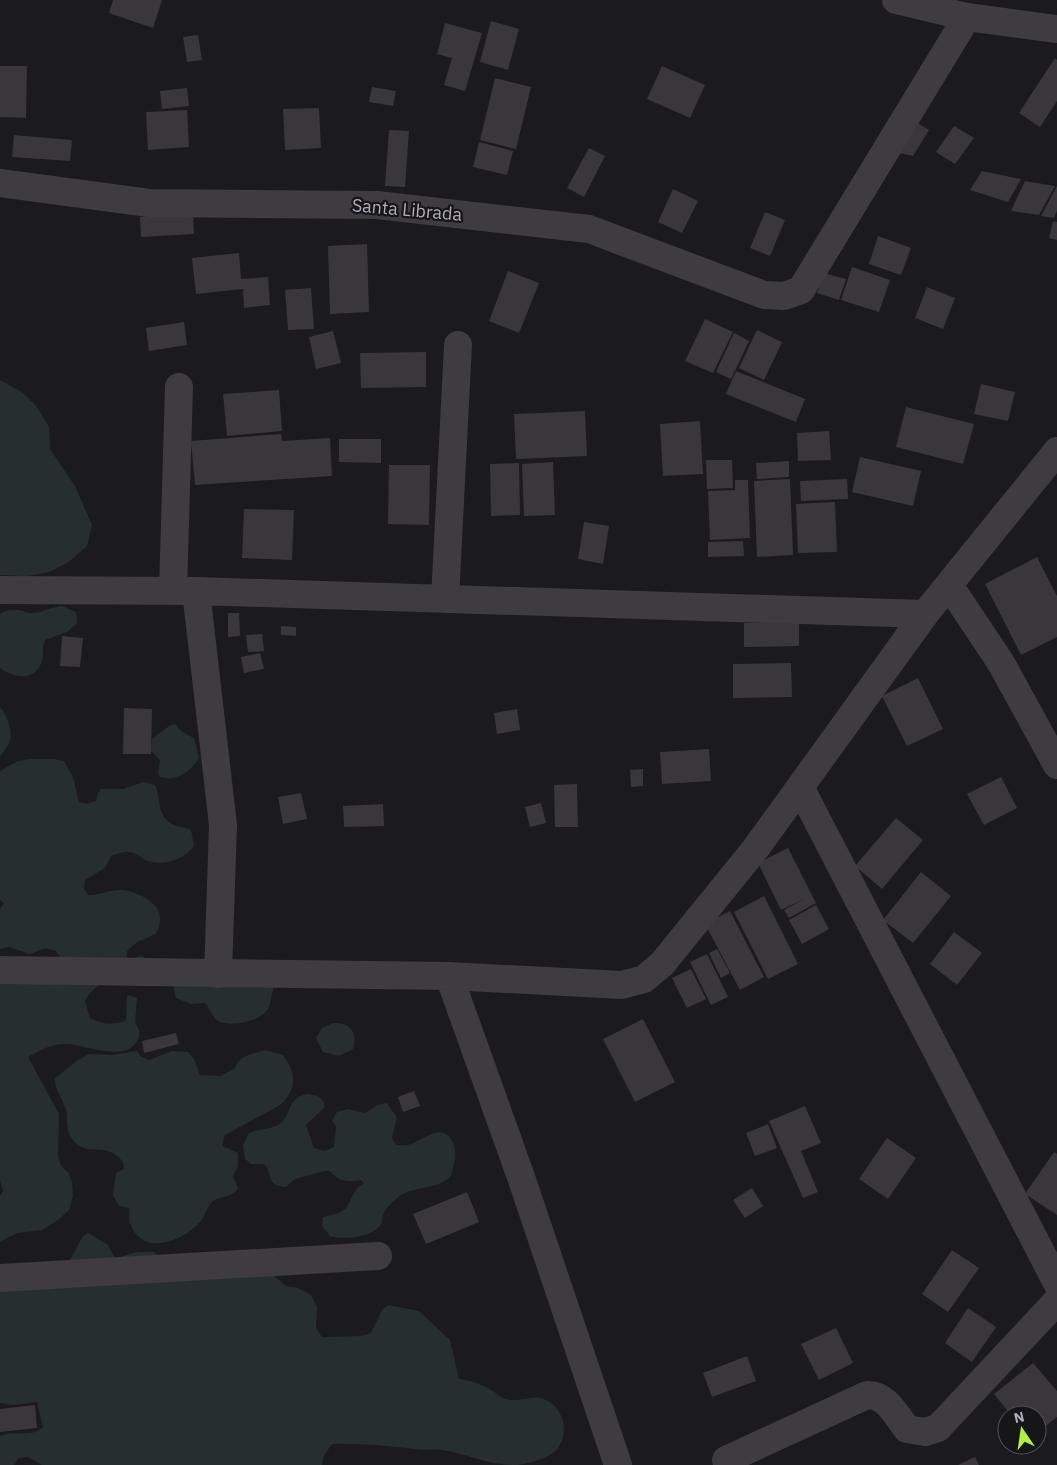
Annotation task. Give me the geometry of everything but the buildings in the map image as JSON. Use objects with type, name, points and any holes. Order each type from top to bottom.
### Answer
[{"type":"street","points":[[896,0],[967,17],[1057,29]]},
{"type":"street","name":"Santa Librada","points":[[0,183],[149,202],[377,205],[589,229],[764,295],[784,296],[801,290],[967,17]]},
{"type":"street","points":[[445,599],[458,345]]},
{"type":"street","points":[[179,387],[184,591],[223,824],[218,974]]},
{"type":"street","points":[[0,970],[449,976],[622,985],[644,979],[662,964],[750,856],[925,614],[1057,451]]},
{"type":"street","points":[[949,584],[1001,663],[1057,765]]},
{"type":"street","points":[[0,590],[184,591],[925,614]]},
{"type":"street","points":[[800,787],[1057,1283]]},
{"type":"street","points":[[449,976],[521,1176],[618,1465]]},
{"type":"street","points":[[0,1278],[378,1256]]},
{"type":"street","points":[[726,1460],[867,1395],[875,1394],[883,1399],[906,1429],[925,1432],[938,1428],[1057,1301]]},
{"type":"shaded area","points":[[0,380],[22,392],[36,406],[49,427],[50,449],[75,486],[92,525],[87,546],[69,562],[49,572],[27,576],[0,575]]},
{"type":"shaded area","points":[[62,606],[76,612],[77,623],[67,632],[45,640],[42,661],[37,670],[28,676],[22,676],[10,674],[0,668],[0,614],[10,610],[35,613]]},
{"type":"shaded area","points":[[0,707],[5,714],[11,734],[8,745],[0,757]]},
{"type":"shaded area","points":[[175,724],[182,732],[194,738],[199,758],[182,775],[172,778],[160,777],[158,773],[160,760],[151,751],[152,739],[169,726]]},
{"type":"shaded area","points":[[28,759],[64,761],[73,777],[79,802],[87,804],[96,801],[101,789],[123,789],[143,782],[155,785],[164,816],[172,824],[191,830],[194,846],[185,855],[173,861],[161,863],[148,861],[130,852],[111,856],[105,868],[85,880],[84,888],[88,895],[115,890],[128,891],[148,899],[159,912],[160,922],[156,934],[137,942],[127,951],[127,959],[142,956],[149,960],[104,981],[96,987],[85,1001],[90,1018],[111,1024],[125,1021],[128,995],[137,998],[135,1023],[139,1030],[139,1038],[132,1047],[118,1052],[62,1044],[47,1048],[28,1057],[59,1114],[58,1157],[72,1182],[73,1196],[69,1210],[58,1220],[42,1230],[17,1233],[0,1242],[0,1196],[3,1191],[0,1180],[0,960],[62,961],[56,951],[46,948],[30,954],[9,947],[0,949],[0,909],[4,903],[0,900],[0,771],[18,761]]},
{"type":"shaded area","points":[[276,983],[268,1009],[264,1013],[252,1020],[230,1024],[218,1021],[205,1003],[191,1004],[176,998],[173,985]]},
{"type":"shaded area","points":[[333,1023],[348,1026],[354,1038],[353,1049],[339,1056],[323,1052],[316,1038],[322,1028]]},
{"type":"shaded area","points":[[265,1050],[283,1055],[293,1074],[292,1087],[286,1099],[280,1105],[225,1135],[222,1146],[238,1153],[238,1166],[233,1176],[238,1188],[232,1194],[212,1202],[200,1222],[184,1235],[163,1243],[153,1243],[144,1240],[136,1234],[130,1223],[129,1208],[119,1206],[113,1195],[116,1173],[124,1169],[123,1162],[110,1152],[89,1149],[76,1144],[69,1133],[66,1111],[57,1089],[55,1078],[89,1054],[113,1055],[137,1051],[140,1056],[149,1060],[172,1051],[188,1052],[194,1059],[200,1075],[221,1076],[235,1068],[243,1058]]},
{"type":"shaded area","points":[[307,1094],[318,1096],[324,1102],[324,1108],[306,1125],[314,1148],[325,1151],[334,1147],[336,1126],[332,1121],[337,1112],[347,1109],[365,1113],[377,1105],[387,1103],[397,1118],[392,1138],[396,1145],[409,1145],[431,1134],[441,1132],[450,1138],[455,1151],[451,1176],[441,1183],[401,1195],[386,1209],[380,1226],[370,1233],[349,1238],[330,1236],[322,1226],[323,1217],[339,1213],[346,1208],[355,1192],[364,1183],[361,1180],[344,1180],[333,1175],[330,1171],[325,1171],[295,1179],[286,1187],[279,1186],[272,1182],[264,1164],[251,1164],[245,1159],[243,1146],[248,1134],[278,1125],[286,1117],[295,1100]]},
{"type":"shaded area","points":[[88,1233],[108,1245],[115,1259],[136,1252],[154,1252],[172,1268],[268,1271],[286,1286],[298,1288],[311,1295],[317,1307],[316,1328],[322,1337],[361,1336],[371,1333],[382,1310],[388,1305],[419,1311],[450,1340],[459,1379],[480,1384],[508,1400],[539,1398],[554,1405],[563,1423],[564,1429],[561,1443],[549,1455],[539,1460],[518,1465],[506,1465],[441,1450],[332,1444],[323,1457],[322,1465],[42,1465],[28,1457],[19,1458],[14,1465],[0,1465],[0,1436],[11,1433],[38,1431],[43,1427],[37,1402],[13,1405],[0,1403],[0,1278],[69,1262],[83,1236]]}]
